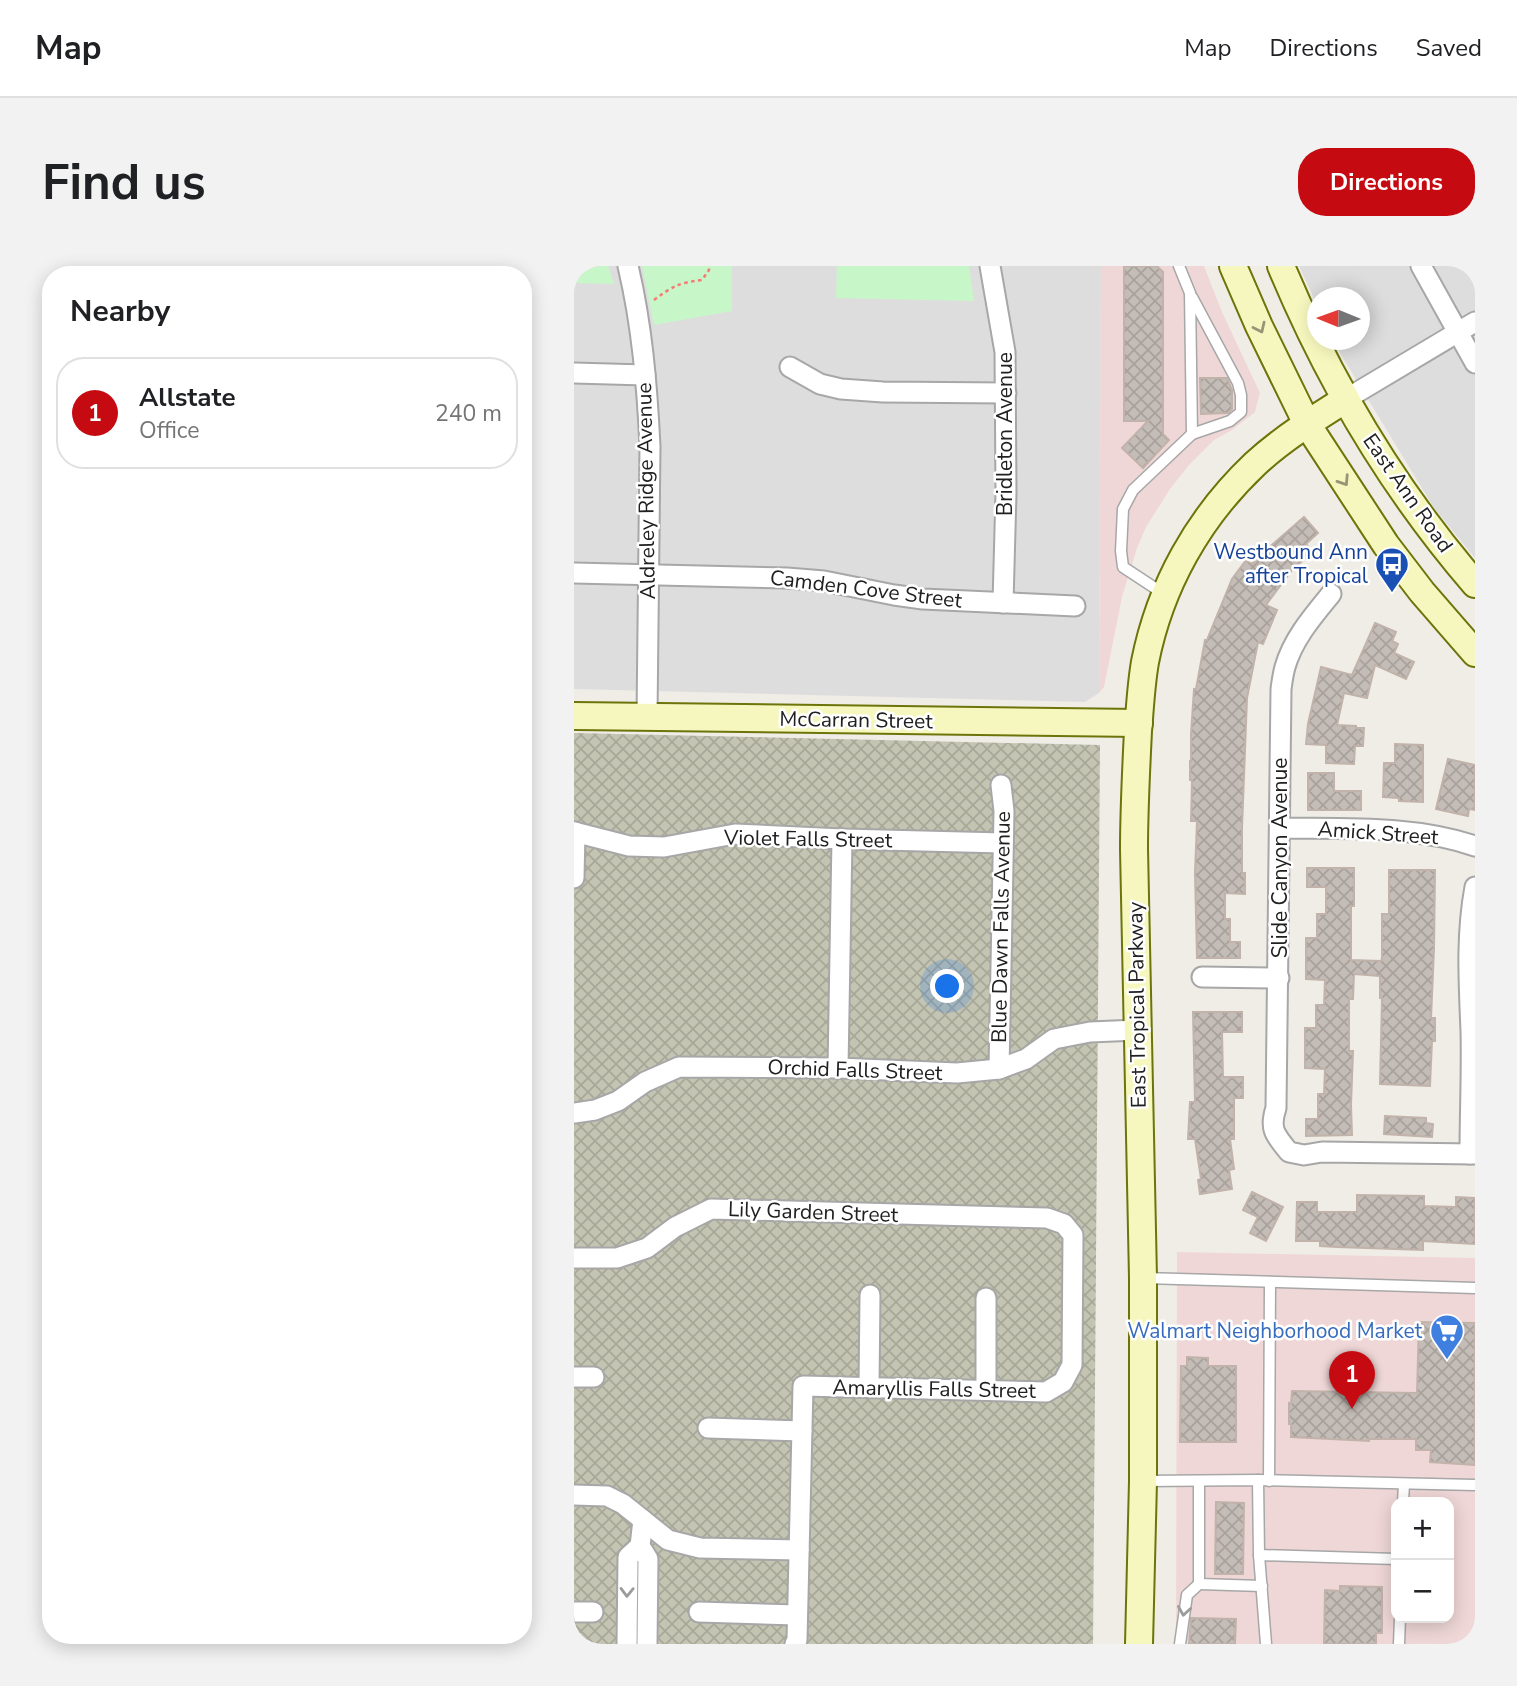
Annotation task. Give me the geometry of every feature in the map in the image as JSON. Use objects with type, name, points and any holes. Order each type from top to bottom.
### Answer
[{"type":"main road","points":[[1233,266],[1307,424],[1387,545],[1422,592],[1475,653]]},
{"type":"main road","points":[[1281,266],[1318,348],[1346,399]]},
{"type":"main road","name":"East Tropical Parkway","points":[[1139,1644],[1143,1482],[1143,1278],[1134,849],[1142,683],[1165,594],[1194,536],[1236,482],[1256,463],[1307,424],[1346,399]]},
{"type":"main road","name":"East Ann Road","points":[[1346,399],[1419,513],[1475,584]]},
{"type":"main road","name":"McCarran Street","points":[[574,716],[1139,723]]},
{"type":"street","name":"Aldreley Ridge Avenue","points":[[628,266],[642,338],[650,446],[647,717]]},
{"type":"street","name":"Bridleton Avenue","points":[[990,266],[1005,352],[1006,493],[1003,603]]},
{"type":"street","points":[[1421,266],[1475,363]]},
{"type":"street","points":[[1346,399],[1475,322]]},
{"type":"street","points":[[790,368],[820,384],[841,389],[883,393],[1006,393]]},
{"type":"street","points":[[574,373],[645,375]]},
{"type":"street","name":"Camden Cove Street","points":[[574,573],[787,578],[824,581],[923,599],[1074,606]]},
{"type":"street","name":"Slide Canyon Avenue","points":[[1331,594],[1301,632],[1285,666],[1281,690],[1279,978],[1276,1108],[1272,1127],[1289,1152],[1304,1155],[1322,1152],[1472,1154]]},
{"type":"street","name":"Blue Dawn Falls Avenue","points":[[999,1069],[1004,811],[1001,785]]},
{"type":"street","name":"Amick Street","points":[[1280,828],[1389,830],[1451,838],[1475,846]]},
{"type":"street","points":[[574,878],[575,832]]},
{"type":"street","name":"Violet Falls Street","points":[[575,832],[629,846],[664,847],[735,834],[1003,843]]},
{"type":"street","points":[[838,1068],[842,839]]},
{"type":"street","points":[[1472,1154],[1468,978],[1475,887]]},
{"type":"street","points":[[1202,977],[1279,978]]},
{"type":"street","name":"Orchid Falls Street","points":[[574,1113],[595,1110],[618,1101],[645,1082],[679,1067],[838,1068],[957,1073],[999,1069],[1026,1059],[1054,1039],[1090,1032],[1138,1030]]},
{"type":"street","name":"Lily Garden Street","points":[[574,1258],[617,1258],[647,1248],[675,1227],[711,1209],[1047,1218],[1064,1224],[1073,1235],[1072,1365],[1063,1382]]},
{"type":"street","points":[[869,1387],[870,1295]]},
{"type":"street","points":[[986,1298],[986,1390]]},
{"type":"street","points":[[574,1377],[594,1377]]},
{"type":"street","name":"Amaryllis Falls Street","points":[[802,1431],[803,1386],[1046,1392],[1063,1382]]},
{"type":"street","points":[[708,1428],[802,1431],[795,1644]]},
{"type":"street","points":[[574,1495],[607,1496],[623,1504],[668,1540],[700,1548],[799,1550]]},
{"type":"street","points":[[643,1520],[640,1546],[648,1559],[647,1644]]},
{"type":"street","points":[[627,1644],[628,1557],[640,1546]]},
{"type":"street","points":[[698,1612],[797,1615]]},
{"type":"lane","points":[[1165,594],[1123,566],[1123,509],[1132,490],[1192,434],[1230,421],[1241,412],[1238,383],[1190,293],[1179,266]]},
{"type":"lane","points":[[1190,293],[1192,434]]},
{"type":"lane","points":[[1143,1278],[1475,1288]]},
{"type":"lane","points":[[1266,1644],[1259,1555],[1270,1282]]},
{"type":"lane","points":[[1199,1481],[1199,1584]]},
{"type":"lane","points":[[1143,1482],[1475,1485]]},
{"type":"lane","points":[[1403,1497],[1404,1484]]},
{"type":"lane","points":[[1259,1555],[1391,1559]]},
{"type":"lane","points":[[1180,1644],[1187,1595],[1199,1584],[1262,1586]]},
{"type":"lane","points":[[1399,1644],[1400,1623]]},
{"type":"path","points":[[637,312],[674,285],[702,280],[709,266]]},
{"type":"shaded area","points":[[574,266],[1101,266],[1099,693],[1085,702],[574,689]]},
{"type":"shaded area","points":[[1101,266],[1204,266],[1260,393],[1255,412],[1214,440],[1189,465],[1146,527],[1122,597],[1104,687],[1099,693]]},
{"type":"shaded area","points":[[1299,266],[1475,266],[1475,558],[1434,508],[1339,350],[1370,350],[1370,287],[1309,287]]},
{"type":"shaded area","points":[[574,733],[1100,745],[1093,1644],[574,1644]]},
{"type":"shaded area","points":[[1177,1252],[1475,1258],[1475,1644],[1176,1644]]},
{"type":"green space","points":[[574,266],[608,266],[614,284],[574,283]]},
{"type":"green space","points":[[642,266],[732,266],[732,311],[654,325]]},
{"type":"green space","points":[[837,266],[969,266],[974,301],[836,298]]},
{"type":"building","points":[[1124,266],[1157,266],[1163,272],[1163,434],[1169,440],[1143,468],[1122,448],[1148,421],[1124,421]]},
{"type":"building","points":[[1200,378],[1227,378],[1232,390],[1232,409],[1228,413],[1201,414]]},
{"type":"building","points":[[1304,517],[1318,533],[1306,544],[1313,552],[1292,570],[1266,605],[1277,610],[1263,644],[1258,642],[1247,698],[1242,828],[1245,894],[1225,893],[1225,919],[1230,919],[1230,942],[1240,942],[1240,958],[1197,958],[1197,821],[1191,821],[1190,761],[1194,689],[1205,640],[1232,579],[1246,560],[1252,564],[1263,548],[1266,550]]},
{"type":"building","points":[[1375,623],[1396,632],[1392,641],[1398,644],[1394,653],[1414,662],[1406,679],[1375,665],[1367,698],[1344,693],[1337,725],[1364,728],[1363,746],[1355,746],[1354,764],[1326,763],[1326,745],[1306,744],[1321,667],[1352,675]]},
{"type":"building","points":[[1395,744],[1423,745],[1423,802],[1383,797],[1384,763],[1395,763]]},
{"type":"building","points":[[1448,759],[1475,765],[1475,810],[1469,809],[1468,816],[1436,809]]},
{"type":"building","points":[[1308,773],[1334,773],[1334,791],[1361,791],[1361,810],[1308,810]]},
{"type":"building","points":[[1307,868],[1354,868],[1351,960],[1381,961],[1382,914],[1389,914],[1389,870],[1435,870],[1431,1018],[1435,1018],[1435,1041],[1432,1041],[1430,1086],[1380,1084],[1380,976],[1354,974],[1353,999],[1349,999],[1349,1051],[1353,1051],[1352,1135],[1306,1136],[1306,1119],[1318,1119],[1318,1094],[1324,1094],[1325,1069],[1305,1068],[1305,1028],[1316,1028],[1316,1005],[1324,1005],[1325,980],[1306,979],[1306,938],[1317,938],[1317,914],[1326,914],[1326,887],[1307,887]]},
{"type":"building","points":[[1193,1012],[1242,1012],[1242,1032],[1222,1032],[1223,1077],[1243,1077],[1243,1098],[1234,1098],[1234,1139],[1230,1139],[1234,1169],[1229,1170],[1232,1189],[1200,1194],[1198,1180],[1201,1179],[1195,1139],[1188,1139],[1190,1102],[1195,1102]]},
{"type":"building","points":[[1385,1116],[1426,1118],[1426,1123],[1433,1124],[1432,1137],[1384,1134]]},
{"type":"building","points":[[1252,1192],[1283,1207],[1266,1241],[1250,1233],[1258,1217],[1243,1210]]},
{"type":"building","points":[[1357,1195],[1424,1196],[1424,1206],[1456,1207],[1456,1197],[1475,1198],[1475,1244],[1423,1241],[1423,1250],[1320,1246],[1320,1241],[1296,1241],[1297,1202],[1317,1202],[1317,1212],[1357,1212]]},
{"type":"building","points":[[1419,1322],[1475,1323],[1475,1465],[1430,1462],[1431,1450],[1416,1450],[1416,1439],[1369,1441],[1291,1437],[1289,1403],[1291,1404],[1292,1391],[1417,1393]]},
{"type":"building","points":[[1187,1357],[1208,1358],[1208,1366],[1236,1366],[1236,1442],[1180,1442],[1181,1366],[1187,1366]]},
{"type":"building","points":[[1216,1502],[1244,1503],[1243,1574],[1215,1574]]},
{"type":"building","points":[[1340,1586],[1382,1587],[1382,1633],[1376,1633],[1376,1644],[1324,1644],[1325,1590],[1340,1591]]},
{"type":"building","points":[[1191,1618],[1236,1619],[1235,1644],[1189,1644]]},
{"type":"place","name":"Westbound Ann after Tropical","points":[[1392,594]]},
{"type":"place","name":"Walmart Neighborhood Market","points":[[1447,1361]]},
{"type":"place","name":"Allstate","points":[[1352,1409]]}]
